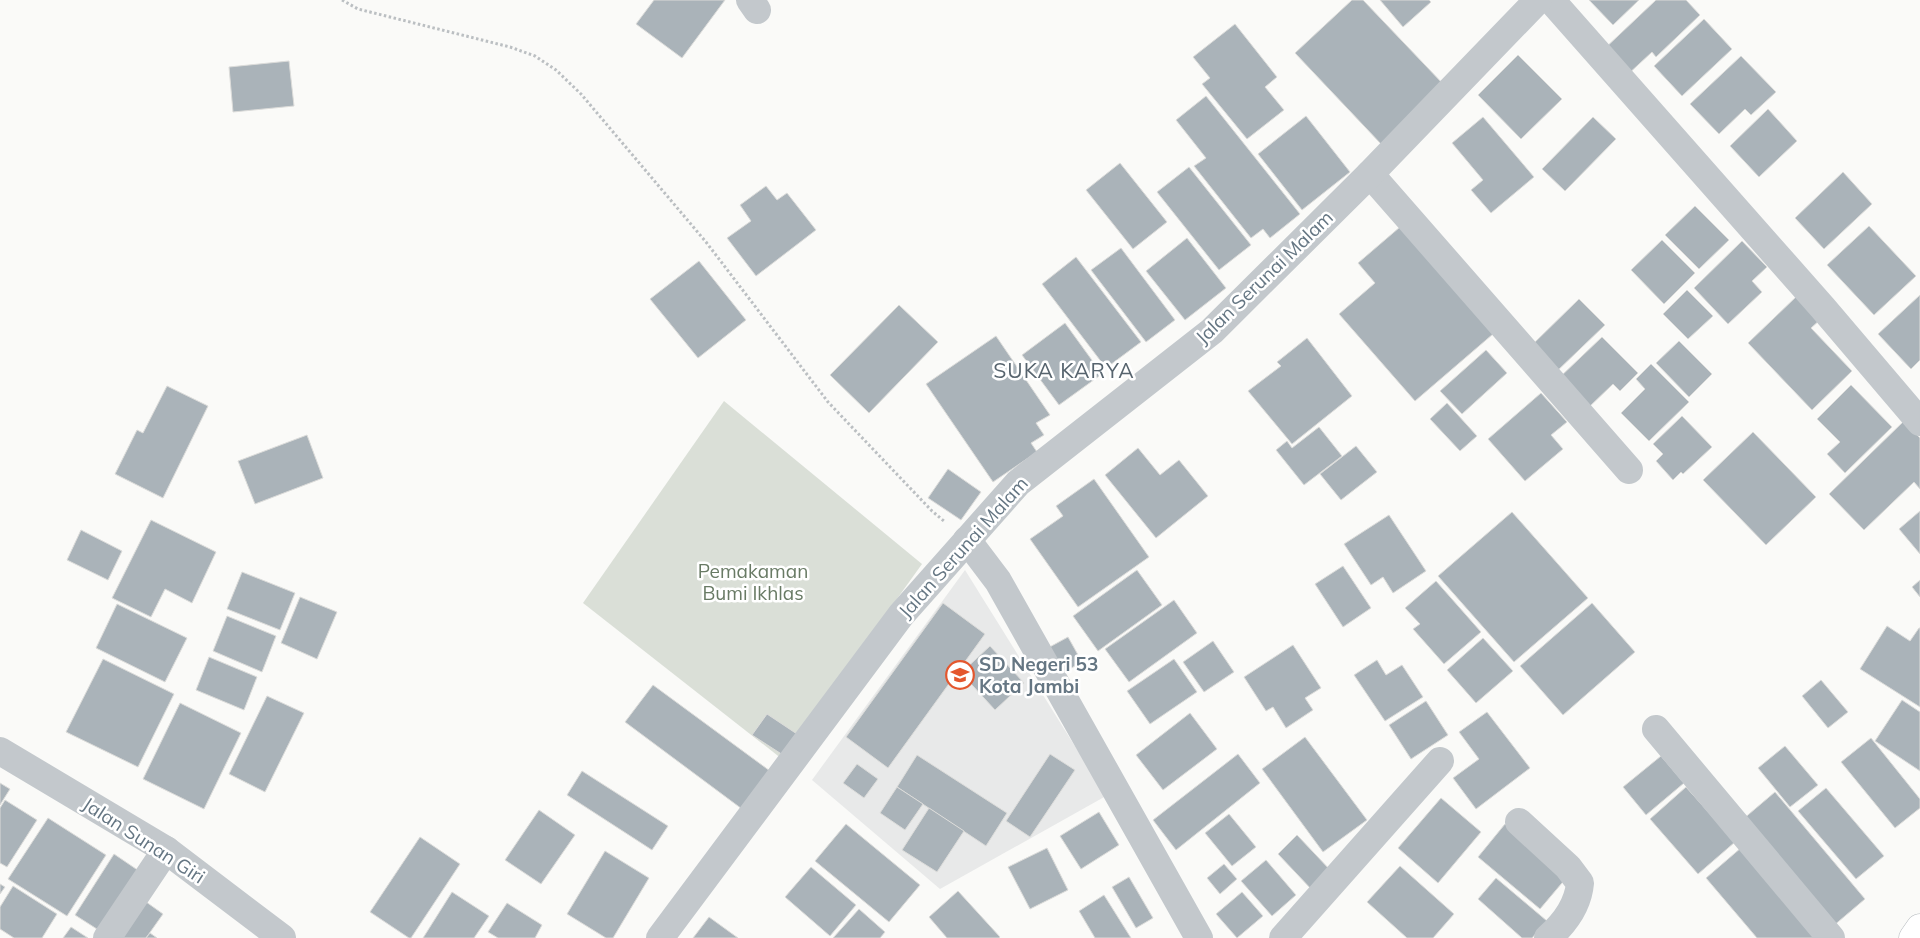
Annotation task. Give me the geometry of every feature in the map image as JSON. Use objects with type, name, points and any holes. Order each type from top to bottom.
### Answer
[{"type":"highway","points":[[1913,938],[1920,928]]},
{"type":"street","name":"Jalan Serunai Malam","points":[[660,938],[901,615],[1018,483],[1212,331],[1370,174],[1538,0]]},
{"type":"street","points":[[1551,0],[1823,308],[1920,422]]},
{"type":"street","points":[[1370,174],[1629,470]]},
{"type":"street","points":[[967,540],[998,581],[1198,938]]},
{"type":"street","points":[[1656,729],[1830,938]]},
{"type":"street","name":"Jalan Sunan Giri","points":[[0,751],[166,850],[282,938]]},
{"type":"street","points":[[1283,938],[1440,761]]},
{"type":"street","points":[[1519,822],[1568,867],[1580,883],[1579,897],[1571,912],[1560,927],[1548,938]]},
{"type":"street","points":[[107,938],[166,850]]},
{"type":"path","points":[[342,0],[358,9],[510,47],[534,56],[556,70],[581,94],[706,242],[828,402],[932,512],[967,540]]},
{"type":"shaded area","name":"SD Negeri 53 Kota Jambi","points":[[965,570],[1106,796],[940,889],[812,780]]},
{"type":"green space","name":"Pemakaman Bumi Ikhlas","points":[[724,401],[922,564],[782,759],[583,603]]},
{"type":"building","points":[[654,0],[725,0],[682,58],[636,24]]},
{"type":"building","points":[[1352,0],[1363,0],[1445,86],[1382,145],[1295,53]]},
{"type":"building","points":[[1380,0],[1429,0],[1431,2],[1403,27]]},
{"type":"building","points":[[1589,0],[1639,0],[1613,25]]},
{"type":"building","points":[[1656,0],[1686,0],[1700,15],[1656,57],[1652,52],[1625,77],[1601,52]]},
{"type":"building","points":[[1704,19],[1732,49],[1682,96],[1654,66]]},
{"type":"building","points":[[1235,24],[1277,77],[1265,87],[1284,110],[1247,139],[1202,84],[1210,78],[1193,57]]},
{"type":"building","points":[[1518,55],[1562,99],[1521,139],[1478,95]]},
{"type":"building","points":[[1741,56],[1776,92],[1751,115],[1745,109],[1719,134],[1690,104]]},
{"type":"building","points":[[289,61],[294,106],[233,112],[229,67]]},
{"type":"building","points":[[1206,96],[1300,214],[1270,238],[1263,229],[1251,238],[1194,166],[1206,158],[1176,120]]},
{"type":"building","points":[[1768,109],[1797,141],[1759,177],[1730,146]]},
{"type":"building","points":[[1306,116],[1350,172],[1302,210],[1258,154]]},
{"type":"building","points":[[1483,117],[1534,177],[1491,213],[1471,190],[1483,180],[1452,143]]},
{"type":"building","points":[[1593,117],[1616,139],[1565,191],[1542,169]]},
{"type":"building","points":[[1120,163],[1167,222],[1133,249],[1086,190]]},
{"type":"building","points":[[1189,167],[1251,245],[1219,270],[1157,192]]},
{"type":"building","points":[[1843,172],[1872,204],[1824,249],[1795,218]]},
{"type":"building","points":[[766,186],[777,200],[787,193],[816,230],[756,276],[727,238],[751,221],[740,205]]},
{"type":"building","points":[[1695,206],[1729,240],[1699,269],[1665,235]]},
{"type":"building","points":[[1869,226],[1916,276],[1874,315],[1827,265]]},
{"type":"building","points":[[1400,227],[1493,334],[1415,401],[1339,314],[1375,283],[1358,263]]},
{"type":"building","points":[[1187,238],[1226,288],[1185,320],[1146,271]]},
{"type":"building","points":[[1662,240],[1695,273],[1664,304],[1631,270]]},
{"type":"building","points":[[1742,241],[1767,267],[1752,281],[1762,292],[1728,324],[1694,288]]},
{"type":"building","points":[[1121,248],[1175,320],[1146,342],[1091,270]]},
{"type":"building","points":[[1076,257],[1141,342],[1106,368],[1042,284]]},
{"type":"building","points":[[699,261],[746,320],[698,358],[650,299]]},
{"type":"building","points":[[1687,290],[1713,316],[1688,339],[1663,314]]},
{"type":"building","points":[[1798,295],[1821,319],[1811,328],[1852,371],[1812,410],[1748,343]]},
{"type":"building","points":[[1920,295],[1920,360],[1911,369],[1878,334]]},
{"type":"building","points":[[1579,299],[1605,325],[1555,373],[1530,347]]},
{"type":"building","points":[[899,305],[938,342],[869,413],[830,375]]},
{"type":"building","points":[[1065,323],[1102,374],[1059,405],[1022,355]]},
{"type":"building","points":[[996,336],[1050,415],[1036,423],[1044,435],[1031,443],[1037,452],[993,482],[926,384]]},
{"type":"building","points":[[1602,337],[1638,373],[1620,391],[1613,384],[1588,408],[1559,378]]},
{"type":"building","points":[[1307,338],[1352,396],[1292,444],[1248,391],[1281,366],[1277,362]]},
{"type":"building","points":[[1679,341],[1712,374],[1689,397],[1656,363]]},
{"type":"building","points":[[1486,350],[1507,373],[1462,414],[1440,391]]},
{"type":"building","points":[[1651,364],[1689,402],[1649,441],[1621,413],[1645,389],[1636,379]]},
{"type":"building","points":[[1851,385],[1892,427],[1845,473],[1827,454],[1840,442],[1817,419]]},
{"type":"building","points":[[167,386],[208,406],[163,498],[115,474],[137,430],[143,433]]},
{"type":"building","points":[[1541,393],[1567,422],[1551,435],[1563,449],[1525,481],[1488,439]]},
{"type":"building","points":[[1447,403],[1477,436],[1460,451],[1430,419]]},
{"type":"building","points":[[1682,416],[1712,447],[1683,474],[1681,472],[1673,480],[1656,461],[1663,454],[1653,444]]},
{"type":"building","points":[[1904,421],[1920,438],[1920,489],[1914,482],[1864,530],[1829,494]]},
{"type":"building","points":[[1319,427],[1342,456],[1304,485],[1276,450],[1287,441],[1292,448]]},
{"type":"building","points":[[1753,432],[1816,497],[1766,545],[1703,480]]},
{"type":"building","points":[[307,435],[323,478],[255,504],[238,461]]},
{"type":"building","points":[[1356,446],[1377,472],[1341,500],[1320,474]]},
{"type":"building","points":[[1138,448],[1160,475],[1179,460],[1208,496],[1156,538],[1105,475]]},
{"type":"building","points":[[948,469],[981,492],[961,520],[928,498]]},
{"type":"building","points":[[1094,479],[1149,557],[1078,607],[1030,539],[1063,516],[1056,506]]},
{"type":"building","points":[[1920,511],[1920,554],[1899,529]]},
{"type":"building","points":[[1512,512],[1588,598],[1514,662],[1438,576]]},
{"type":"building","points":[[1389,515],[1426,571],[1393,593],[1383,577],[1371,585],[1344,544]]},
{"type":"building","points":[[151,520],[216,552],[192,603],[165,589],[151,617],[112,598]]},
{"type":"building","points":[[81,530],[122,551],[108,580],[67,560]]},
{"type":"building","points":[[1343,566],[1371,608],[1343,627],[1315,584]]},
{"type":"building","points":[[1137,570],[1162,605],[1098,651],[1073,616]]},
{"type":"building","points":[[242,572],[295,593],[280,630],[227,609]]},
{"type":"building","points":[[1920,580],[1920,597],[1912,587]]},
{"type":"building","points":[[1436,581],[1481,632],[1444,664],[1413,629],[1420,624],[1405,608]]},
{"type":"building","points":[[300,597],[337,612],[317,659],[281,643]]},
{"type":"building","points":[[1174,600],[1197,633],[1129,682],[1105,649]]},
{"type":"building","points":[[943,603],[985,634],[888,768],[846,737]]},
{"type":"building","points":[[1592,603],[1635,652],[1563,715],[1520,666]]},
{"type":"building","points":[[117,604],[187,638],[165,682],[96,648]]},
{"type":"building","points":[[227,616],[276,636],[262,672],[213,651]]},
{"type":"building","points":[[1887,626],[1910,641],[1920,628],[1920,707],[1860,669]]},
{"type":"building","points":[[1068,637],[1082,662],[1061,674],[1046,649]]},
{"type":"building","points":[[1483,638],[1513,671],[1476,703],[1447,670]]},
{"type":"building","points":[[1213,641],[1234,672],[1204,692],[1183,662]]},
{"type":"building","points":[[1293,645],[1321,688],[1305,698],[1313,710],[1286,728],[1273,707],[1266,711],[1244,677]]},
{"type":"building","points":[[990,646],[1024,683],[995,710],[961,673]]},
{"type":"building","points":[[209,657],[257,677],[244,710],[196,690]]},
{"type":"building","points":[[103,659],[174,694],[138,767],[66,732]]},
{"type":"building","points":[[1174,659],[1197,692],[1150,724],[1127,691]]},
{"type":"building","points":[[1377,660],[1386,675],[1402,665],[1423,697],[1385,721],[1354,675]]},
{"type":"building","points":[[1821,680],[1848,712],[1828,728],[1802,696]]},
{"type":"building","points":[[653,685],[770,771],[742,809],[625,722]]},
{"type":"building","points":[[267,696],[304,713],[265,792],[229,774]]},
{"type":"building","points":[[1902,700],[1920,712],[1920,771],[1875,741]]},
{"type":"building","points":[[1426,701],[1448,735],[1411,759],[1389,725]]},
{"type":"building","points":[[180,703],[241,733],[204,809],[143,779]]},
{"type":"building","points":[[1487,712],[1530,768],[1476,809],[1453,778],[1479,759],[1459,732]]},
{"type":"building","points":[[1190,713],[1217,749],[1163,790],[1136,755]]},
{"type":"building","points":[[767,714],[797,734],[783,755],[752,735]]},
{"type":"building","points":[[1305,737],[1367,820],[1323,852],[1262,769]]},
{"type":"building","points":[[1871,738],[1920,799],[1920,808],[1895,828],[1841,762]]},
{"type":"building","points":[[1785,746],[1818,785],[1790,807],[1758,768]]},
{"type":"building","points":[[1050,754],[1075,770],[1030,837],[1006,821]]},
{"type":"building","points":[[1238,754],[1260,783],[1176,850],[1153,820]]},
{"type":"building","points":[[917,755],[1007,813],[986,846],[897,787]]},
{"type":"building","points":[[1661,756],[1684,783],[1646,815],[1623,787]]},
{"type":"building","points":[[857,764],[878,779],[864,798],[843,783]]},
{"type":"building","points":[[582,771],[668,826],[652,850],[567,795]]},
{"type":"building","points":[[0,783],[10,789],[0,805]]},
{"type":"building","points":[[897,787],[923,804],[905,830],[880,813]]},
{"type":"building","points":[[1686,787],[1735,842],[1698,874],[1650,819]]},
{"type":"building","points":[[1826,788],[1884,856],[1856,879],[1798,811]]},
{"type":"building","points":[[1775,792],[1865,899],[1832,927],[1742,820]]},
{"type":"building","points":[[1441,798],[1481,832],[1438,883],[1398,848]]},
{"type":"building","points":[[5,800],[37,820],[7,867],[0,863],[0,808]]},
{"type":"building","points":[[929,808],[964,831],[937,872],[902,850]]},
{"type":"building","points":[[539,810],[575,835],[541,884],[505,860]]},
{"type":"building","points":[[1099,812],[1119,845],[1081,869],[1060,836]]},
{"type":"building","points":[[1229,814],[1256,847],[1232,866],[1205,833]]},
{"type":"building","points":[[48,818],[106,855],[67,916],[8,879]]},
{"type":"building","points":[[846,824],[920,885],[889,922],[815,861]]},
{"type":"building","points":[[1505,824],[1567,877],[1540,909],[1478,857]]},
{"type":"building","points":[[1297,835],[1332,872],[1313,891],[1278,854]]},
{"type":"building","points":[[420,837],[460,864],[411,938],[409,938],[370,912]]},
{"type":"building","points":[[1742,847],[1819,938],[1757,938],[1706,878]]},
{"type":"building","points":[[1047,848],[1068,890],[1030,909],[1008,867]]},
{"type":"building","points":[[605,851],[649,878],[613,938],[606,938],[567,914]]},
{"type":"building","points":[[114,854],[139,871],[100,931],[75,915]]},
{"type":"building","points":[[1266,860],[1296,895],[1272,916],[1241,881]]},
{"type":"building","points":[[1224,864],[1237,879],[1220,894],[1207,878]]},
{"type":"building","points":[[1400,866],[1454,914],[1433,938],[1407,938],[1367,902]]},
{"type":"building","points":[[811,867],[856,905],[830,936],[785,897]]},
{"type":"building","points":[[1129,877],[1153,918],[1136,928],[1112,887]]},
{"type":"building","points":[[1496,878],[1547,921],[1532,938],[1522,938],[1478,899]]},
{"type":"building","points":[[0,884],[5,887],[0,894]]},
{"type":"building","points":[[13,886],[57,914],[42,938],[14,938],[0,929],[0,907]]},
{"type":"building","points":[[958,891],[999,938],[947,938],[929,917]]},
{"type":"building","points":[[452,892],[489,916],[474,938],[423,938]]},
{"type":"building","points":[[1242,892],[1263,916],[1237,938],[1216,914]]},
{"type":"building","points":[[1104,895],[1131,938],[1095,938],[1079,911]]},
{"type":"building","points":[[142,899],[163,914],[146,938],[114,938]]},
{"type":"building","points":[[507,903],[542,925],[535,938],[498,938],[488,932]]},
{"type":"building","points":[[859,909],[885,932],[880,938],[833,938]]},
{"type":"building","points":[[709,917],[738,938],[693,938]]},
{"type":"building","points":[[71,927],[88,938],[63,938]]},
{"type":"building","points":[[150,933],[157,938],[146,938]]},
{"type":"place","name":"SD Negeri 53 Kota Jambi","points":[[960,675]]},
{"type":"district","name":"SUKA KARYA","points":[[1064,371]]}]
